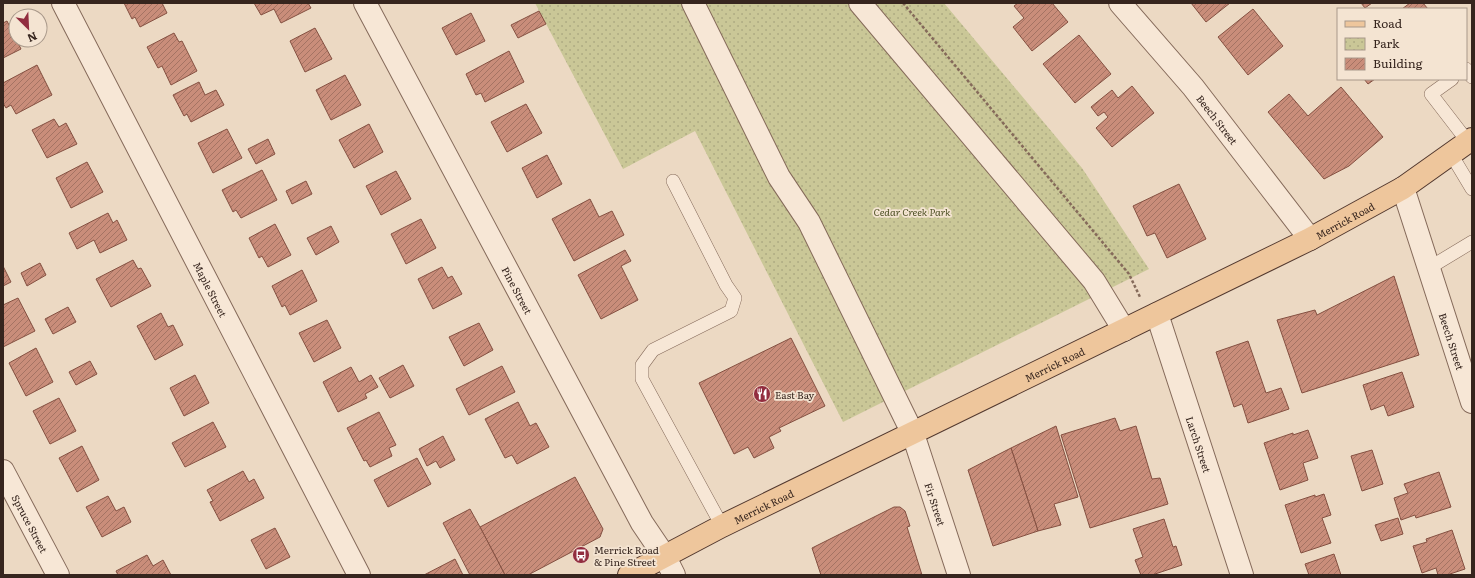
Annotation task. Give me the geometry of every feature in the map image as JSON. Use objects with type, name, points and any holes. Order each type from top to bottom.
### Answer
[{"type":"main road","name":"Merrick Road","points":[[629,575],[669,566],[722,526],[1310,239],[1403,188],[1464,145]]},
{"type":"street","name":"Maple Street","points":[[63,3],[359,575]]},
{"type":"street","name":"Pine Street","points":[[366,3],[642,523],[669,566]]},
{"type":"street","name":"Fir Street","points":[[693,3],[779,177],[812,229],[912,434],[959,575]]},
{"type":"street","points":[[860,3],[1094,281],[1124,330]]},
{"type":"street","name":"Beech Street","points":[[1120,3],[1193,88],[1310,239]]},
{"type":"street","name":"Beech Street","points":[[1403,188],[1472,402]]},
{"type":"street","name":"Larch Street","points":[[1153,315],[1242,575]]},
{"type":"street","name":"Spruce Street","points":[[3,470],[58,575]]},
{"type":"lane","points":[[1451,80],[1430,94],[1464,145],[1472,189]]},
{"type":"lane","points":[[673,181],[726,285],[735,298],[731,311],[653,350],[642,365],[642,379],[722,526]]},
{"type":"lane","points":[[1429,268],[1472,242]]},
{"type":"path","points":[[903,3],[1129,274],[1153,315]]},
{"type":"green space","name":"Cedar Creek Park","points":[[535,3],[944,3],[1082,168],[1149,269],[843,422],[695,131],[623,169]]},
{"type":"building","points":[[124,3],[162,3],[167,13],[140,27],[135,17],[132,19]]},
{"type":"building","points":[[254,3],[308,3],[311,8],[281,23],[274,9],[261,15]]},
{"type":"building","points":[[1018,3],[1052,3],[1068,22],[1032,51],[1013,27],[1024,18],[1014,6]]},
{"type":"building","points":[[1191,3],[1230,3],[1206,22]]},
{"type":"building","points":[[1361,3],[1372,3],[1365,8]]},
{"type":"building","points":[[1410,3],[1423,3],[1427,8],[1403,8]]},
{"type":"building","points":[[1253,9],[1283,46],[1248,75],[1218,37]]},
{"type":"building","points":[[539,11],[546,24],[518,38],[511,25]]},
{"type":"building","points":[[471,13],[485,41],[456,55],[442,28]]},
{"type":"building","points":[[7,21],[8,23],[8,48],[21,49],[3,58],[3,23]]},
{"type":"building","points":[[315,28],[332,59],[305,72],[290,41]]},
{"type":"building","points":[[174,33],[179,42],[182,41],[197,71],[171,85],[162,66],[158,68],[147,47]]},
{"type":"building","points":[[1079,35],[1111,74],[1075,103],[1043,64]]},
{"type":"building","points":[[509,51],[524,82],[485,102],[481,93],[476,95],[466,74]]},
{"type":"building","points":[[37,65],[52,95],[16,114],[11,105],[6,108],[3,103],[3,83]]},
{"type":"building","points":[[345,75],[361,105],[331,120],[316,90]]},
{"type":"building","points":[[1365,80],[1374,80],[1368,84]]},
{"type":"building","points":[[199,82],[205,95],[216,90],[224,105],[191,122],[187,114],[184,116],[173,95]]},
{"type":"building","points":[[1132,86],[1154,113],[1112,147],[1096,128],[1108,117],[1104,112],[1098,116],[1091,107],[1112,90],[1118,98]]},
{"type":"building","points":[[1341,87],[1383,137],[1349,166],[1324,179],[1268,112],[1289,94],[1308,116]]},
{"type":"building","points":[[526,104],[542,133],[507,152],[491,122]]},
{"type":"building","points":[[54,119],[59,127],[66,123],[77,144],[47,158],[32,130]]},
{"type":"building","points":[[369,124],[383,152],[354,168],[339,140]]},
{"type":"building","points":[[227,129],[242,158],[213,173],[198,143]]},
{"type":"building","points":[[268,139],[275,154],[256,164],[248,149]]},
{"type":"building","points":[[547,155],[562,184],[537,198],[522,168]]},
{"type":"building","points":[[87,162],[103,192],[71,208],[56,178]]},
{"type":"building","points":[[262,170],[277,200],[241,218],[236,210],[233,212],[222,190]]},
{"type":"building","points":[[396,171],[411,199],[381,215],[366,186]]},
{"type":"building","points":[[306,181],[312,194],[292,204],[286,191]]},
{"type":"building","points":[[1179,184],[1206,239],[1167,258],[1155,233],[1147,236],[1133,206]]},
{"type":"building","points":[[590,199],[599,217],[612,211],[624,235],[574,261],[552,219]]},
{"type":"building","points":[[108,213],[113,223],[117,220],[127,240],[100,253],[94,240],[77,249],[69,233]]},
{"type":"building","points":[[421,219],[436,248],[406,264],[391,234]]},
{"type":"building","points":[[275,224],[291,255],[268,267],[262,256],[259,258],[249,238]]},
{"type":"building","points":[[331,226],[339,242],[316,255],[307,238]]},
{"type":"building","points":[[625,250],[631,261],[621,266],[638,300],[601,319],[578,275]]},
{"type":"building","points":[[133,260],[138,269],[141,268],[151,286],[111,307],[96,279]]},
{"type":"building","points":[[40,263],[46,275],[27,286],[21,273]]},
{"type":"building","points":[[3,266],[11,282],[3,286]]},
{"type":"building","points":[[442,267],[448,278],[452,276],[462,294],[433,309],[418,279]]},
{"type":"building","points":[[302,270],[317,301],[290,315],[285,305],[282,307],[272,286]]},
{"type":"building","points":[[1394,276],[1419,355],[1302,393],[1277,320],[1315,310],[1317,315]]},
{"type":"building","points":[[18,298],[35,331],[3,347],[3,305]]},
{"type":"building","points":[[68,307],[76,322],[53,334],[45,319]]},
{"type":"building","points":[[161,313],[168,327],[173,325],[183,345],[155,360],[137,326]]},
{"type":"building","points":[[327,320],[341,348],[314,362],[299,333]]},
{"type":"building","points":[[479,323],[493,350],[464,366],[449,337]]},
{"type":"building","name":"East Bay","points":[[791,338],[825,406],[779,428],[781,431],[769,437],[774,448],[754,458],[748,447],[734,454],[699,383]]},
{"type":"building","points":[[1248,341],[1266,393],[1281,388],[1289,409],[1248,423],[1242,404],[1234,407],[1216,352]]},
{"type":"building","points":[[36,348],[53,382],[26,396],[9,363]]},
{"type":"building","points":[[90,361],[97,374],[76,385],[69,372]]},
{"type":"building","points":[[403,365],[414,386],[390,398],[379,378]]},
{"type":"building","points":[[502,366],[515,392],[469,415],[456,389]]},
{"type":"building","points":[[351,367],[359,382],[371,375],[378,387],[365,394],[367,398],[338,412],[323,382]]},
{"type":"building","points":[[1402,372],[1414,407],[1388,416],[1384,405],[1371,410],[1363,385]]},
{"type":"building","points":[[195,375],[209,403],[184,416],[170,388]]},
{"type":"building","points":[[59,398],[76,431],[50,444],[33,411]]},
{"type":"building","points":[[518,402],[530,426],[536,423],[549,447],[517,464],[512,455],[505,458],[485,419]]},
{"type":"building","points":[[379,412],[396,445],[389,448],[392,456],[370,467],[366,460],[364,461],[347,428]]},
{"type":"building","points":[[1115,418],[1120,431],[1136,426],[1152,479],[1160,478],[1168,504],[1090,528],[1061,435]]},
{"type":"building","points":[[213,422],[226,447],[185,467],[172,443]]},
{"type":"building","points":[[1056,426],[1078,497],[1054,504],[1061,525],[1038,531],[1011,448]]},
{"type":"building","points":[[1308,430],[1318,458],[1303,463],[1308,480],[1280,490],[1264,443],[1293,433],[1293,435]]},
{"type":"building","points":[[443,436],[455,460],[440,468],[436,461],[427,466],[419,449]]},
{"type":"building","points":[[82,446],[99,480],[77,492],[59,458]]},
{"type":"building","points":[[1011,448],[1038,531],[993,546],[968,470]]},
{"type":"building","points":[[1372,450],[1383,484],[1362,491],[1351,456]]},
{"type":"building","points":[[417,458],[431,484],[388,507],[374,480]]},
{"type":"building","points":[[243,471],[249,482],[254,479],[264,498],[220,521],[210,502],[213,501],[207,490]]},
{"type":"building","points":[[1439,472],[1451,507],[1416,518],[1415,515],[1401,520],[1394,498],[1408,493],[1404,484]]},
{"type":"building","points":[[575,477],[603,529],[600,537],[528,575],[505,575],[480,527]]},
{"type":"building","points":[[1324,494],[1331,515],[1322,518],[1331,543],[1301,553],[1285,505],[1315,495],[1315,497]]},
{"type":"building","points":[[108,496],[116,511],[124,507],[131,522],[102,537],[86,507]]},
{"type":"building","points":[[894,507],[900,507],[905,511],[910,526],[907,527],[922,575],[821,575],[812,548]]},
{"type":"building","points":[[470,509],[505,575],[470,575],[443,523]]},
{"type":"building","points":[[1398,518],[1403,534],[1381,541],[1375,525]]},
{"type":"building","points":[[1164,519],[1173,547],[1176,546],[1182,565],[1152,575],[1141,575],[1135,560],[1143,557],[1133,529]]},
{"type":"building","points":[[275,528],[290,557],[266,569],[251,540]]},
{"type":"building","points":[[1452,530],[1465,569],[1447,575],[1438,575],[1436,568],[1422,573],[1413,546],[1427,542],[1426,539]]},
{"type":"building","points":[[1334,554],[1341,575],[1309,575],[1305,564]]},
{"type":"building","points":[[147,555],[153,566],[163,560],[171,575],[118,575],[116,571]]},
{"type":"building","points":[[455,559],[463,575],[424,575]]},
{"type":"place","name":"East Bay","points":[[762,394]]},
{"type":"place","name":"Merrick Road & Pine Street","points":[[581,555]]}]
